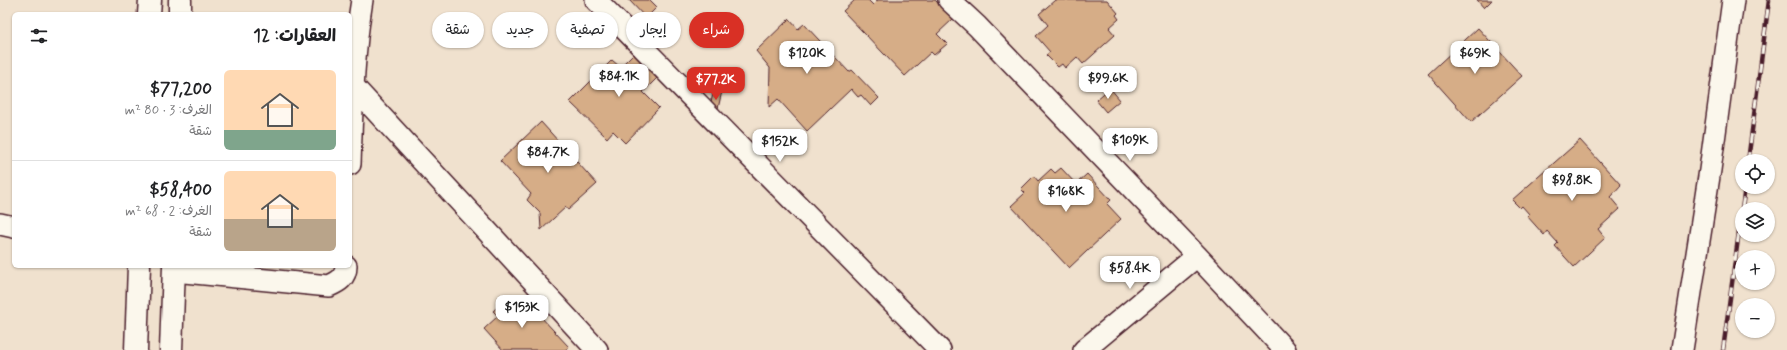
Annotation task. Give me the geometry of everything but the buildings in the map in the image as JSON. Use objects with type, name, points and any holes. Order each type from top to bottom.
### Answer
[{"type":"highway","points":[[149,12],[150,0]]},
{"type":"highway","points":[[180,0],[180,12]]},
{"type":"highway","points":[[136,350],[139,268]]},
{"type":"highway","points":[[171,350],[174,268]]},
{"type":"street","points":[[352,112],[357,28],[362,0]]},
{"type":"street","points":[[596,0],[940,350]]},
{"type":"street","points":[[949,0],[977,26],[1285,350]]},
{"type":"street","points":[[1682,350],[1710,170],[1733,0]]},
{"type":"street","points":[[353,86],[597,350]]},
{"type":"street","points":[[0,224],[12,227]]},
{"type":"street","points":[[1084,350],[1197,256]]},
{"type":"street","points":[[174,268],[329,286],[341,281],[346,268]]},
{"type":"railway","points":[[1749,154],[1769,0]]},
{"type":"railway","points":[[1723,350],[1744,194]]}]
